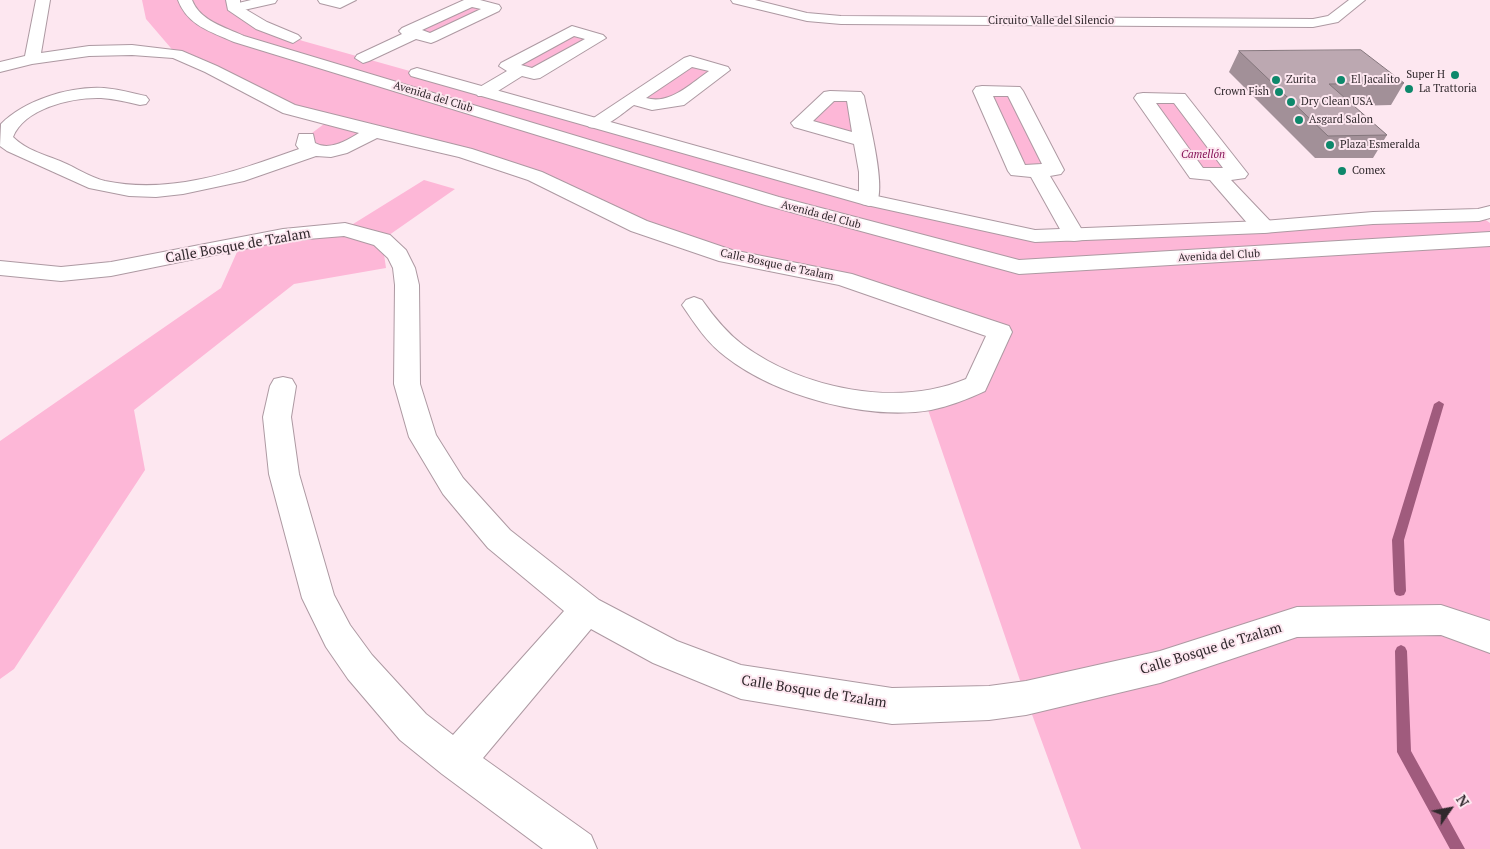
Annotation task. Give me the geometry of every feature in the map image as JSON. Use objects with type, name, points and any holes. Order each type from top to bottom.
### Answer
[{"type":"street","points":[[32,60],[43,0]]},
{"type":"street","name":"Avenida del Club","points":[[185,0],[188,8],[200,20],[239,39],[772,201],[1020,267],[1490,239]]},
{"type":"street","points":[[234,4],[270,0]]},
{"type":"street","points":[[325,0],[340,4],[349,0]]},
{"type":"street","name":"Circuito Valle del Silencio","points":[[738,0],[807,17],[842,20],[1303,23],[1330,22],[1358,0]]},
{"type":"street","points":[[363,58],[416,34],[431,38],[494,8],[471,2],[407,31],[416,34]]},
{"type":"street","name":"Avenida del Club","points":[[234,4],[246,18],[264,28],[363,58],[869,200],[1035,236],[1263,227],[1373,218],[1479,215],[1490,212]]},
{"type":"street","points":[[239,39],[264,28]]},
{"type":"street","points":[[484,92],[520,70],[534,74],[598,38],[572,31],[507,66],[520,70]]},
{"type":"street","name":"Calle Bosque de Tzalam","points":[[0,67],[89,51],[123,50],[176,54],[211,69],[288,109],[329,121],[464,153],[535,176],[639,226],[727,256],[844,280],[1000,332],[976,385],[951,395],[925,401],[884,401],[849,397],[805,386],[746,359],[710,330],[694,305]]},
{"type":"street","points":[[140,100],[100,93],[55,100],[21,116],[4,132],[3,138],[8,144],[38,159],[100,185],[158,191],[180,189],[252,173],[314,150],[332,150],[349,146],[374,132]]},
{"type":"street","points":[[1216,174],[1238,174],[1179,98],[1143,98],[1197,174],[1216,174],[1263,227]]},
{"type":"street","points":[[594,123],[632,99]]},
{"type":"street","points":[[515,122],[536,106]]},
{"type":"street","points":[[314,150],[305,145],[305,140],[311,132],[329,121]]},
{"type":"street","points":[[865,141],[869,172],[869,200]]},
{"type":"street","points":[[1036,170],[1074,235]]},
{"type":"street","name":"Calle Bosque de Tzalam","points":[[0,268],[61,274],[111,269],[283,235],[345,229],[382,240],[398,255],[404,268],[407,285],[407,384],[423,437],[452,486],[499,539],[587,610],[665,652],[742,682],[838,699],[892,706],[989,703],[1026,698],[1160,667],[1297,622],[1441,620],[1490,637]]},
{"type":"street","points":[[283,386],[277,417],[284,474],[318,598],[338,636],[360,667],[413,727],[455,762],[577,849]]},
{"type":"street","points":[[455,762],[587,610]]},
{"type":"green space","points":[[142,0],[233,0],[264,28],[303,41],[869,200],[1035,236],[1479,215],[1490,223],[1490,849],[1081,849],[1026,698],[925,401],[976,385],[1000,332],[844,279],[727,256],[535,176],[374,133],[322,151],[308,136],[328,121],[176,54],[146,19]]},
{"type":"green space","points":[[471,2],[494,8],[431,38],[407,31]]},
{"type":"green space","points":[[572,31],[598,38],[534,74],[507,66]]},
{"type":"green space","points":[[690,61],[722,70],[678,101],[632,99]]},
{"type":"green space","points":[[982,91],[1014,91],[1054,170],[1017,170]]},
{"type":"green space","points":[[830,96],[855,96],[865,141],[800,123]]},
{"type":"green space","name":"Camellón","points":[[1143,98],[1179,98],[1238,174],[1197,174]]},
{"type":"green space","points":[[424,180],[455,189],[382,240],[386,268],[294,284],[134,410],[145,470],[14,669],[0,679],[0,441],[221,288],[241,243],[345,229]]},
{"type":"building","points":[[1361,50],[1404,83],[1329,84],[1387,135],[1328,136],[1239,51]]},
{"type":"waterway","points":[[1400,591],[1398,540],[1439,404]]},
{"type":"waterway","points":[[1401,651],[1404,752],[1458,849]]},
{"type":"place","name":"Super H","points":[[1455,75]]},
{"type":"place","name":"Zurita","points":[[1276,80]]},
{"type":"place","name":"El Jacalito","points":[[1341,80]]},
{"type":"place","name":"La Trattoria","points":[[1409,89]]},
{"type":"place","name":"Crown Fish","points":[[1279,92]]},
{"type":"place","name":"Dry Clean USA","points":[[1291,102]]},
{"type":"place","name":"Asgard Salon","points":[[1299,120]]},
{"type":"place","name":"Plaza Esmeralda","points":[[1330,145]]},
{"type":"place","name":"Comex","points":[[1342,171]]}]
